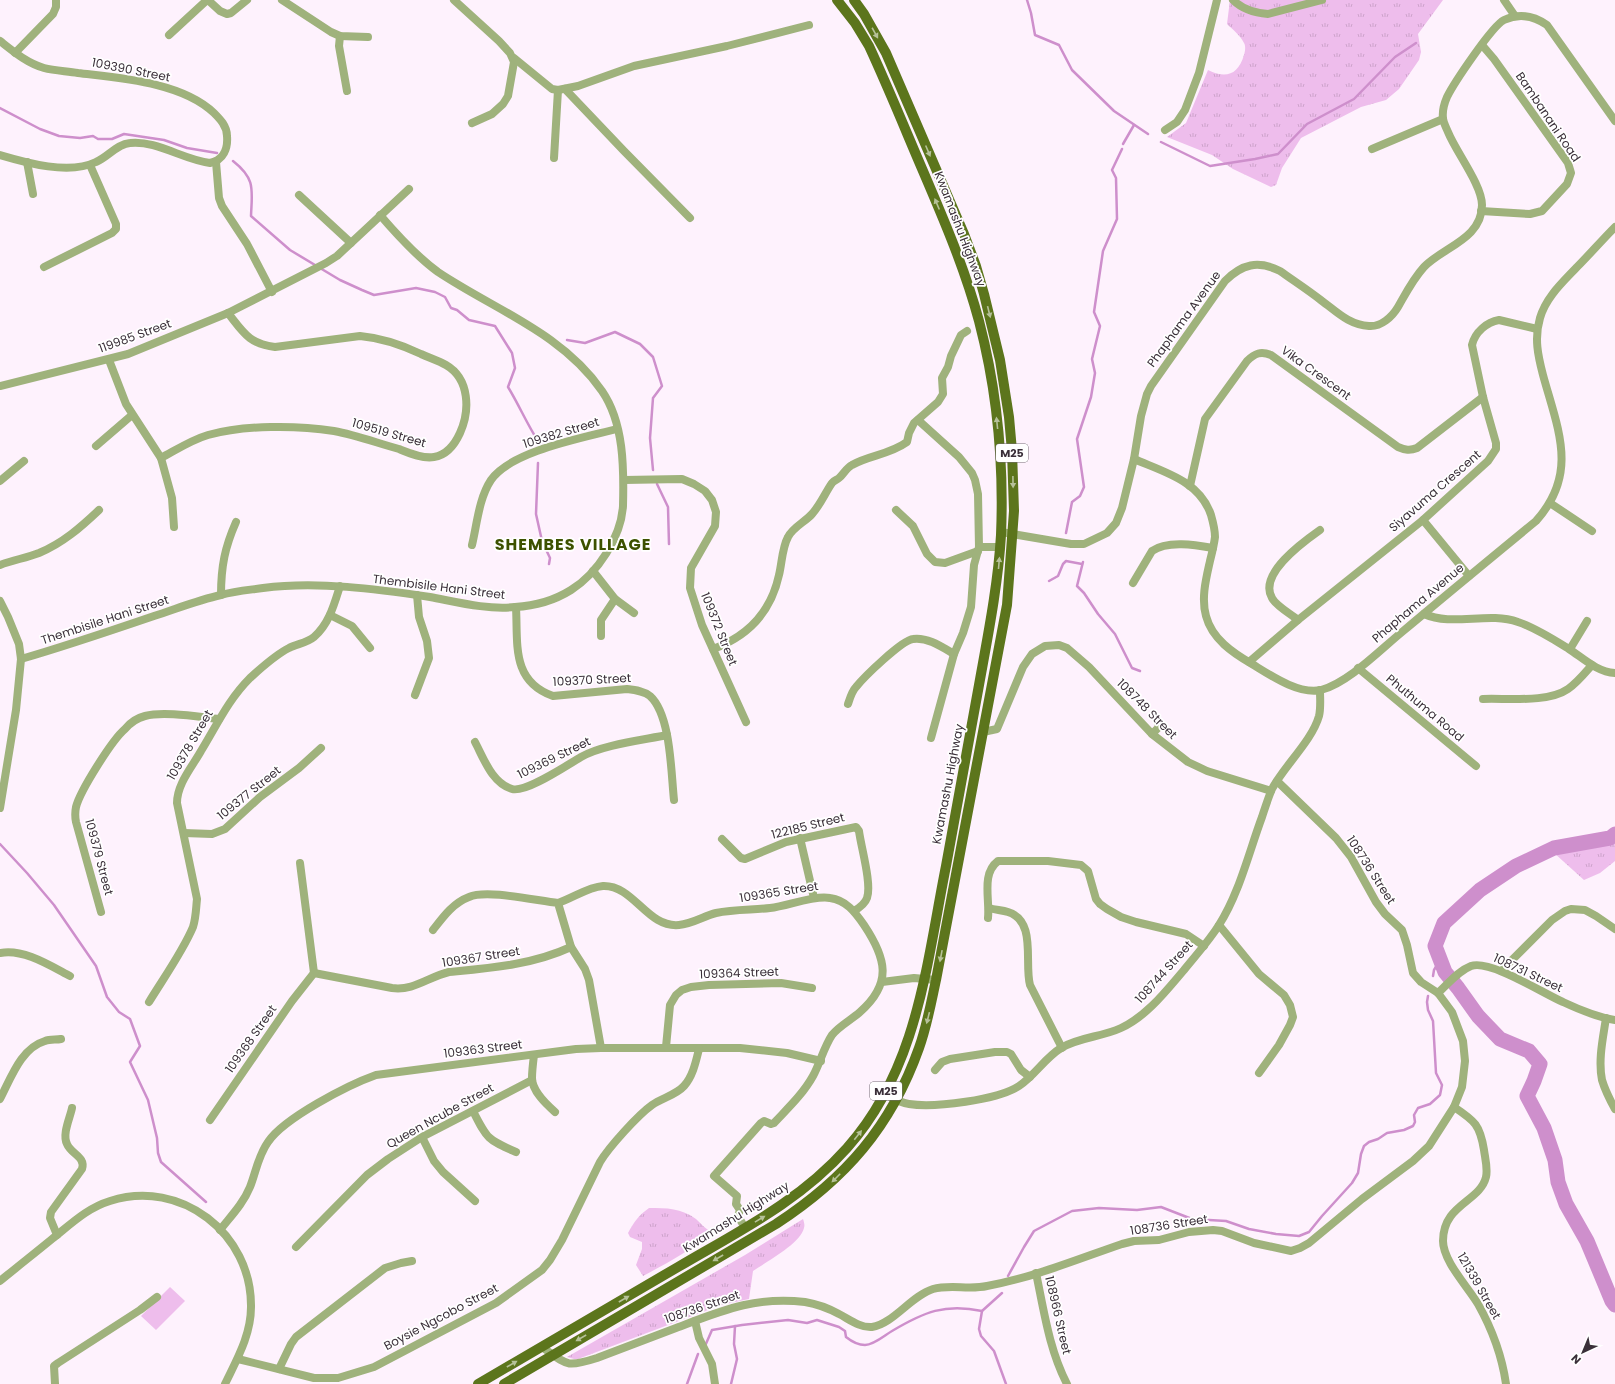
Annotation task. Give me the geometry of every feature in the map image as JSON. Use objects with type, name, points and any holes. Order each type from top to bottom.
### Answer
[{"type":"main road","name":"Kwamashu Highway","points":[[478,1384],[745,1228],[796,1196],[820,1177],[859,1133],[885,1094],[894,1076],[912,1030],[924,978],[994,605],[1001,532],[1001,487],[997,424],[992,385],[979,323],[954,245],[869,46],[855,23],[837,0]]},
{"type":"main road","name":"Kwamashu Highway","points":[[504,1384],[776,1224],[803,1206],[834,1180],[868,1143],[896,1100],[907,1079],[920,1047],[936,980],[1007,605],[1012,534],[1013,479],[1010,431],[1004,382],[994,334],[984,294],[964,234],[896,74],[875,33],[854,0]]},
{"type":"main road","points":[[884,79],[896,74]]},
{"type":"street","points":[[15,53],[53,14],[56,7],[56,0]]},
{"type":"street","points":[[169,35],[207,0],[220,11],[227,14],[231,13],[247,0]]},
{"type":"street","points":[[282,0],[326,30],[340,36],[368,37]]},
{"type":"street","points":[[454,0],[499,41],[514,58],[552,89],[562,90],[578,86],[634,66],[720,48],[809,25]]},
{"type":"street","points":[[1165,130],[1176,122],[1185,110],[1199,73],[1217,0]]},
{"type":"street","points":[[1234,0],[1245,9],[1268,14],[1322,0]]},
{"type":"street","points":[[1504,0],[1515,16]]},
{"type":"street","points":[[1372,149],[1443,119],[1444,105],[1454,84],[1499,24],[1515,16],[1525,15],[1535,18],[1547,25],[1615,121]]},
{"type":"street","points":[[340,36],[339,46],[347,91]]},
{"type":"street","name":"109390 Street","points":[[0,41],[28,61],[46,68],[121,79],[162,87],[187,95],[208,108],[223,124],[227,132],[228,144],[222,156],[216,162]]},
{"type":"street","name":"Bambanani Road","points":[[1481,211],[1530,214],[1542,211],[1567,184],[1571,173],[1564,157],[1494,59],[1482,45]]},
{"type":"street","points":[[472,123],[492,114],[503,104],[508,96],[514,58]]},
{"type":"street","points":[[554,158],[562,90]]},
{"type":"street","points":[[562,90],[690,218]]},
{"type":"street","name":"Phaphama Avenue","points":[[1001,532],[1071,544],[1084,544],[1107,533],[1116,523],[1122,508],[1134,459],[1141,416],[1147,394],[1151,386],[1225,281],[1233,273],[1242,268],[1261,264],[1271,266],[1353,323],[1370,326],[1379,324],[1386,320],[1396,310],[1413,279],[1425,266],[1470,234],[1478,222],[1482,205],[1478,188],[1452,141],[1443,119]]},
{"type":"street","points":[[0,155],[54,167],[70,167],[90,165],[129,142],[142,142],[203,162],[216,162],[219,198],[222,206],[247,244],[272,292]]},
{"type":"street","points":[[27,162],[33,194]]},
{"type":"street","points":[[44,267],[112,233],[116,229],[116,224],[90,165]]},
{"type":"street","name":"119985 Street","points":[[0,386],[109,360],[128,354],[228,313],[272,292],[326,263],[351,243],[409,189]]},
{"type":"street","points":[[298,195],[351,243]]},
{"type":"street","name":"Thembisile Hani Street","points":[[21,659],[221,595],[266,587],[340,586],[499,608],[516,607],[544,602],[572,590],[593,571],[609,549],[618,530],[622,511],[624,480],[621,448],[610,405],[586,370],[568,352],[544,334],[437,271],[416,254],[380,215]]},
{"type":"street","name":"Phaphama Avenue","points":[[1134,459],[1178,478],[1200,494],[1208,506],[1215,535],[1205,584],[1204,604],[1206,618],[1218,639],[1249,662],[1288,684],[1311,690],[1320,690],[1338,683],[1536,521],[1550,503],[1559,482],[1562,458],[1558,426],[1537,351],[1537,330],[1542,310],[1550,296],[1615,227]]},
{"type":"street","name":"109519 Street","points":[[161,458],[195,440],[208,435],[246,428],[322,429],[334,431],[417,455],[431,457],[441,456],[447,452],[458,437],[466,418],[466,393],[463,383],[457,374],[447,365],[408,348],[371,337],[360,336],[275,347],[263,346],[254,342],[247,336],[228,313]]},
{"type":"street","name":"Siyavuma Crescent","points":[[1249,662],[1298,620],[1423,520],[1483,467],[1496,449],[1495,436],[1483,397],[1472,345],[1476,335],[1490,322],[1499,320],[1537,330]]},
{"type":"street","points":[[713,650],[741,636],[756,622],[765,610],[779,578],[784,548],[788,537],[814,512],[833,481],[840,478],[850,465],[862,461],[865,458],[881,455],[899,448],[907,442],[912,428],[918,420],[938,402],[943,394],[942,378],[961,334],[967,331]]},
{"type":"street","name":"Vika Crescent","points":[[1190,486],[1205,419],[1247,361],[1256,353],[1271,355],[1402,449],[1407,450],[1417,448],[1483,397]]},
{"type":"street","points":[[109,360],[132,415],[161,458],[172,498],[174,527]]},
{"type":"street","points":[[96,446],[132,415]]},
{"type":"street","points":[[918,420],[959,457],[972,473],[978,494],[979,549],[974,565],[971,607],[963,633],[954,654],[931,738]]},
{"type":"street","name":"109382 Street","points":[[472,545],[481,503],[487,488],[496,474],[507,465],[546,448],[617,429]]},
{"type":"street","points":[[0,482],[24,460]]},
{"type":"street","name":"109372 Street","points":[[624,480],[682,479],[705,491],[712,500],[716,512],[716,526],[691,568],[689,579],[690,588],[696,611],[746,722]]},
{"type":"street","points":[[1550,503],[1592,531]]},
{"type":"street","points":[[0,565],[38,554],[61,542],[73,534],[99,510]]},
{"type":"street","points":[[896,510],[913,526],[927,554],[935,562],[944,563],[979,549],[1000,547]]},
{"type":"street","points":[[1423,520],[1469,576]]},
{"type":"street","points":[[221,595],[222,561],[236,522]]},
{"type":"street","points":[[1298,620],[1272,599],[1270,593],[1272,577],[1279,565],[1287,557],[1320,530]]},
{"type":"street","points":[[1133,583],[1155,548],[1185,544],[1213,548]]},
{"type":"street","points":[[593,571],[615,599],[634,614]]},
{"type":"street","name":"109378 Street","points":[[149,1002],[188,937],[194,920],[197,899],[177,803],[180,787],[205,746],[219,719],[239,690],[287,648],[314,638],[330,615],[340,586]]},
{"type":"street","points":[[416,695],[429,658],[427,641],[419,617],[417,596]]},
{"type":"street","points":[[602,636],[601,620],[615,599]]},
{"type":"street","points":[[0,601],[19,644],[21,659],[16,710],[0,808]]},
{"type":"street","name":"109370 Street","points":[[516,607],[521,666],[526,678],[541,692],[553,696],[618,689],[639,690],[649,695],[657,703],[667,735],[674,800]]},
{"type":"street","points":[[1424,614],[1442,619],[1510,619],[1530,627],[1570,649],[1592,666],[1615,673]]},
{"type":"street","points":[[330,615],[352,626],[370,648]]},
{"type":"street","points":[[1570,649],[1587,621]]},
{"type":"street","points":[[848,704],[855,687],[876,667],[909,640],[918,639],[934,643],[954,654]]},
{"type":"street","name":"108748 Street","points":[[983,732],[997,729],[1025,663],[1032,654],[1037,649],[1054,644],[1059,645],[1067,648],[1090,667],[1152,734],[1174,752],[1195,766],[1271,791]]},
{"type":"street","points":[[1483,699],[1534,698],[1555,695],[1568,689],[1592,666]]},
{"type":"street","name":"Phuthuma Road","points":[[1358,668],[1476,766]]},
{"type":"street","name":"108744 Street","points":[[885,1094],[906,1104],[923,1106],[986,1098],[1014,1089],[1030,1077],[1050,1056],[1062,1048],[1118,1030],[1136,1019],[1168,990],[1204,946],[1219,925],[1228,908],[1244,870],[1271,791],[1276,781],[1314,727],[1320,706],[1320,690]]},
{"type":"street","name":"109379 Street","points":[[101,912],[75,814],[76,806],[97,768],[124,729],[139,718],[156,715],[219,719]]},
{"type":"street","points":[[1152,734],[1159,727],[1158,722]]},
{"type":"street","name":"109369 Street","points":[[475,742],[498,782],[517,789],[526,787],[543,779],[584,755],[602,749],[667,735]]},
{"type":"street","name":"109377 Street","points":[[184,833],[212,834],[225,829],[255,802],[321,748]]},
{"type":"street","name":"108736 Street","points":[[542,1347],[566,1363],[576,1364],[597,1358],[741,1305],[755,1302],[797,1302],[818,1305],[857,1324],[865,1327],[872,1327],[886,1321],[922,1294],[931,1290],[949,1287],[986,1287],[1036,1273],[1134,1241],[1168,1239],[1189,1232],[1202,1230],[1222,1231],[1254,1243],[1291,1251],[1300,1248],[1329,1228],[1362,1199],[1423,1153],[1436,1137],[1454,1107],[1462,1087],[1465,1061],[1462,1041],[1452,1012],[1438,993],[1421,982],[1413,973],[1402,930],[1385,914],[1376,902],[1344,848],[1324,825],[1276,781]]},
{"type":"street","name":"122185 Street","points":[[722,839],[742,858],[745,859],[774,846],[800,838],[855,827],[858,828],[868,882],[868,894],[864,903],[854,911]]},
{"type":"street","points":[[800,838],[814,898]]},
{"type":"street","points":[[988,918],[988,877],[993,865],[998,862],[1048,861],[1078,863],[1086,868],[1096,899],[1107,910],[1136,922],[1186,934],[1204,946]]},
{"type":"street","points":[[300,863],[314,973]]},
{"type":"street","name":"109365 Street","points":[[558,903],[592,888],[605,886],[612,887],[625,893],[655,918],[666,924],[679,925],[717,913],[770,908],[814,898],[829,898],[843,902],[854,911],[880,952],[884,968],[882,982],[877,994],[860,1012],[836,1030],[831,1037],[821,1061],[807,1086],[774,1122],[770,1124],[764,1122],[761,1123],[714,1176],[737,1196],[736,1204],[740,1210],[738,1216],[745,1228]]},
{"type":"street","points":[[432,930],[447,912],[460,901],[473,895],[506,896],[558,903],[571,947],[585,969],[589,980],[601,1048]]},
{"type":"street","points":[[989,908],[1013,914],[1021,921],[1024,927],[1028,955],[1028,976],[1030,985],[1062,1048]]},
{"type":"street","points":[[1500,971],[1552,920],[1565,911],[1571,909],[1585,910],[1615,929]]},
{"type":"street","points":[[1219,925],[1259,974],[1284,995],[1290,1005],[1293,1017],[1290,1025],[1279,1045],[1259,1073]]},
{"type":"street","name":"109367 Street","points":[[314,973],[392,988],[405,989],[416,986],[448,972],[511,966],[571,947]]},
{"type":"street","points":[[0,953],[16,953],[30,957],[70,976]]},
{"type":"street","name":"108731 Street","points":[[1438,993],[1458,975],[1472,966],[1477,965],[1500,971],[1563,1003],[1615,1020]]},
{"type":"street","name":"109368 Street","points":[[210,1120],[292,1001],[314,973]]},
{"type":"street","points":[[882,982],[914,978],[936,980]]},
{"type":"street","name":"109364 Street","points":[[666,1047],[670,1005],[676,995],[682,990],[690,987],[709,985],[781,983],[812,988]]},
{"type":"street","points":[[1606,1018],[1601,1072],[1605,1088],[1615,1108]]},
{"type":"street","points":[[0,1098],[25,1054],[45,1041],[61,1039]]},
{"type":"street","name":"109363 Street","points":[[220,1230],[242,1203],[250,1186],[257,1163],[268,1141],[280,1129],[296,1116],[352,1084],[376,1075],[601,1048],[740,1048],[787,1053],[821,1061]]},
{"type":"street","name":"Boysie Ngcobo Street","points":[[238,1359],[279,1368],[314,1378],[328,1379],[350,1375],[374,1367],[496,1303],[542,1270],[556,1252],[600,1162],[607,1151],[651,1106],[677,1092],[686,1085],[691,1076],[699,1049]]},
{"type":"street","points":[[935,1070],[942,1062],[950,1059],[1002,1051],[1011,1054],[1021,1070],[1030,1077]]},
{"type":"street","points":[[534,1055],[532,1080],[541,1099],[555,1112]]},
{"type":"street","name":"Queen Ncube Street","points":[[296,1247],[367,1175],[388,1159],[422,1137],[532,1080]]},
{"type":"street","name":"121339 Street","points":[[1454,1107],[1468,1116],[1479,1129],[1486,1162],[1486,1173],[1481,1186],[1449,1219],[1444,1233],[1443,1244],[1451,1263],[1477,1302],[1487,1321],[1502,1359],[1506,1384]]},
{"type":"street","points":[[57,1235],[50,1218],[51,1212],[83,1166],[82,1161],[67,1146],[66,1141],[66,1134],[72,1108]]},
{"type":"street","points":[[473,1111],[482,1130],[489,1138],[495,1143],[516,1152]]},
{"type":"street","points":[[422,1137],[434,1161],[443,1172],[475,1201]]},
{"type":"street","points":[[0,1281],[88,1210],[110,1201],[131,1196],[148,1196],[186,1204],[201,1213],[229,1238],[245,1267],[250,1286],[252,1308],[248,1332],[238,1359],[225,1384]]},
{"type":"street","points":[[279,1368],[290,1344],[296,1337],[385,1268],[401,1262],[412,1261]]},
{"type":"street","name":"108966 Street","points":[[1036,1273],[1047,1330],[1056,1361],[1067,1384]]},
{"type":"street","points":[[55,1384],[54,1366],[140,1310],[157,1297]]},
{"type":"street","points":[[695,1321],[699,1338],[712,1364],[715,1384]]},
{"type":"green space","points":[[1230,0],[1443,0],[1418,34],[1421,52],[1419,60],[1399,89],[1386,100],[1361,107],[1301,138],[1282,168],[1276,185],[1271,187],[1233,169],[1212,155],[1167,137],[1186,123],[1208,70],[1214,73],[1226,74],[1235,71],[1241,62],[1245,52],[1245,44],[1239,35],[1227,24]]},
{"type":"green space","points":[[1615,837],[1615,861],[1600,873],[1584,880],[1553,852],[1612,840]]},
{"type":"green space","points":[[649,1208],[668,1209],[685,1213],[696,1219],[711,1232],[687,1251],[643,1276],[636,1265],[642,1249],[642,1242],[630,1237],[628,1233],[632,1225],[642,1213]]},
{"type":"green space","points":[[803,1219],[804,1228],[796,1240],[782,1252],[753,1271],[749,1299],[721,1305],[578,1359],[567,1357],[745,1255]]},
{"type":"green space","points":[[170,1287],[185,1301],[156,1330],[141,1316]]},
{"type":"waterway","points":[[1027,0],[1035,35],[1059,45],[1072,70],[1114,111],[1148,134]]},
{"type":"waterway","points":[[1161,142],[1210,166],[1278,154],[1307,124],[1354,99],[1395,57],[1416,43]]},
{"type":"waterway","points":[[0,108],[40,129],[59,136],[80,138],[93,136],[98,139],[112,139],[124,134],[164,140],[187,148],[217,153]]},
{"type":"waterway","points":[[1123,144],[1134,125]]},
{"type":"waterway","points":[[1066,533],[1072,502],[1080,496],[1084,487],[1077,439],[1091,397],[1095,373],[1092,359],[1100,326],[1094,312],[1103,251],[1117,219],[1116,178],[1112,170],[1122,149]]},
{"type":"waterway","points":[[233,161],[240,167],[249,179],[252,192],[251,216],[290,250],[340,280],[374,295],[416,288],[435,292],[445,297],[451,308],[457,310],[469,320],[495,326],[512,353],[515,368],[508,387],[538,441]]},
{"type":"waterway","points":[[567,340],[585,343],[615,332],[640,344],[653,357],[662,386],[653,398],[650,438],[653,470]]},
{"type":"waterway","points":[[538,463],[536,514],[542,541],[550,558],[549,564]]},
{"type":"waterway","points":[[657,484],[668,507],[669,544]]},
{"type":"waterway","points":[[1049,581],[1058,576],[1063,564],[1066,561],[1082,564]]},
{"type":"waterway","points":[[1083,562],[1077,586],[1115,634],[1132,668],[1140,671]]},
{"type":"waterway","points":[[1615,834],[1610,838],[1554,848],[1516,866],[1480,890],[1444,923],[1435,946],[1445,972],[1478,1016],[1500,1039],[1529,1051],[1540,1064],[1527,1096],[1544,1128],[1555,1160],[1558,1182],[1566,1204],[1587,1241],[1615,1305]]},
{"type":"waterway","points":[[0,844],[54,905],[96,966],[107,997],[119,1012],[130,1019],[140,1046],[130,1062],[148,1100],[161,1162],[206,1202]]},
{"type":"waterway","points":[[1433,976],[1434,970],[1440,960]]},
{"type":"waterway","points":[[1008,1276],[1034,1231],[1072,1211],[1099,1208],[1137,1210],[1161,1207],[1192,1219],[1226,1221],[1249,1229],[1276,1234],[1299,1236],[1309,1232],[1352,1183],[1358,1173],[1364,1146],[1387,1133],[1404,1130],[1413,1126],[1415,1122],[1414,1115],[1418,1108],[1430,1104],[1440,1095],[1442,1085],[1436,1073],[1433,1021],[1428,1010],[1428,996]]},
{"type":"waterway","points":[[1002,1293],[982,1311],[979,1329],[981,1336],[994,1351],[1006,1384]]},
{"type":"waterway","points":[[705,1346],[712,1330],[788,1320],[807,1323],[817,1320],[839,1327],[845,1331],[846,1337],[857,1344],[868,1345],[876,1342],[914,1319],[935,1311],[957,1308],[982,1311]]},
{"type":"waterway","points":[[731,1384],[737,1359],[734,1344],[735,1326]]},
{"type":"waterway","points":[[687,1384],[698,1354]]},
{"type":"district","name":"SHEMBES VILLAGE","points":[[573,544]]}]
